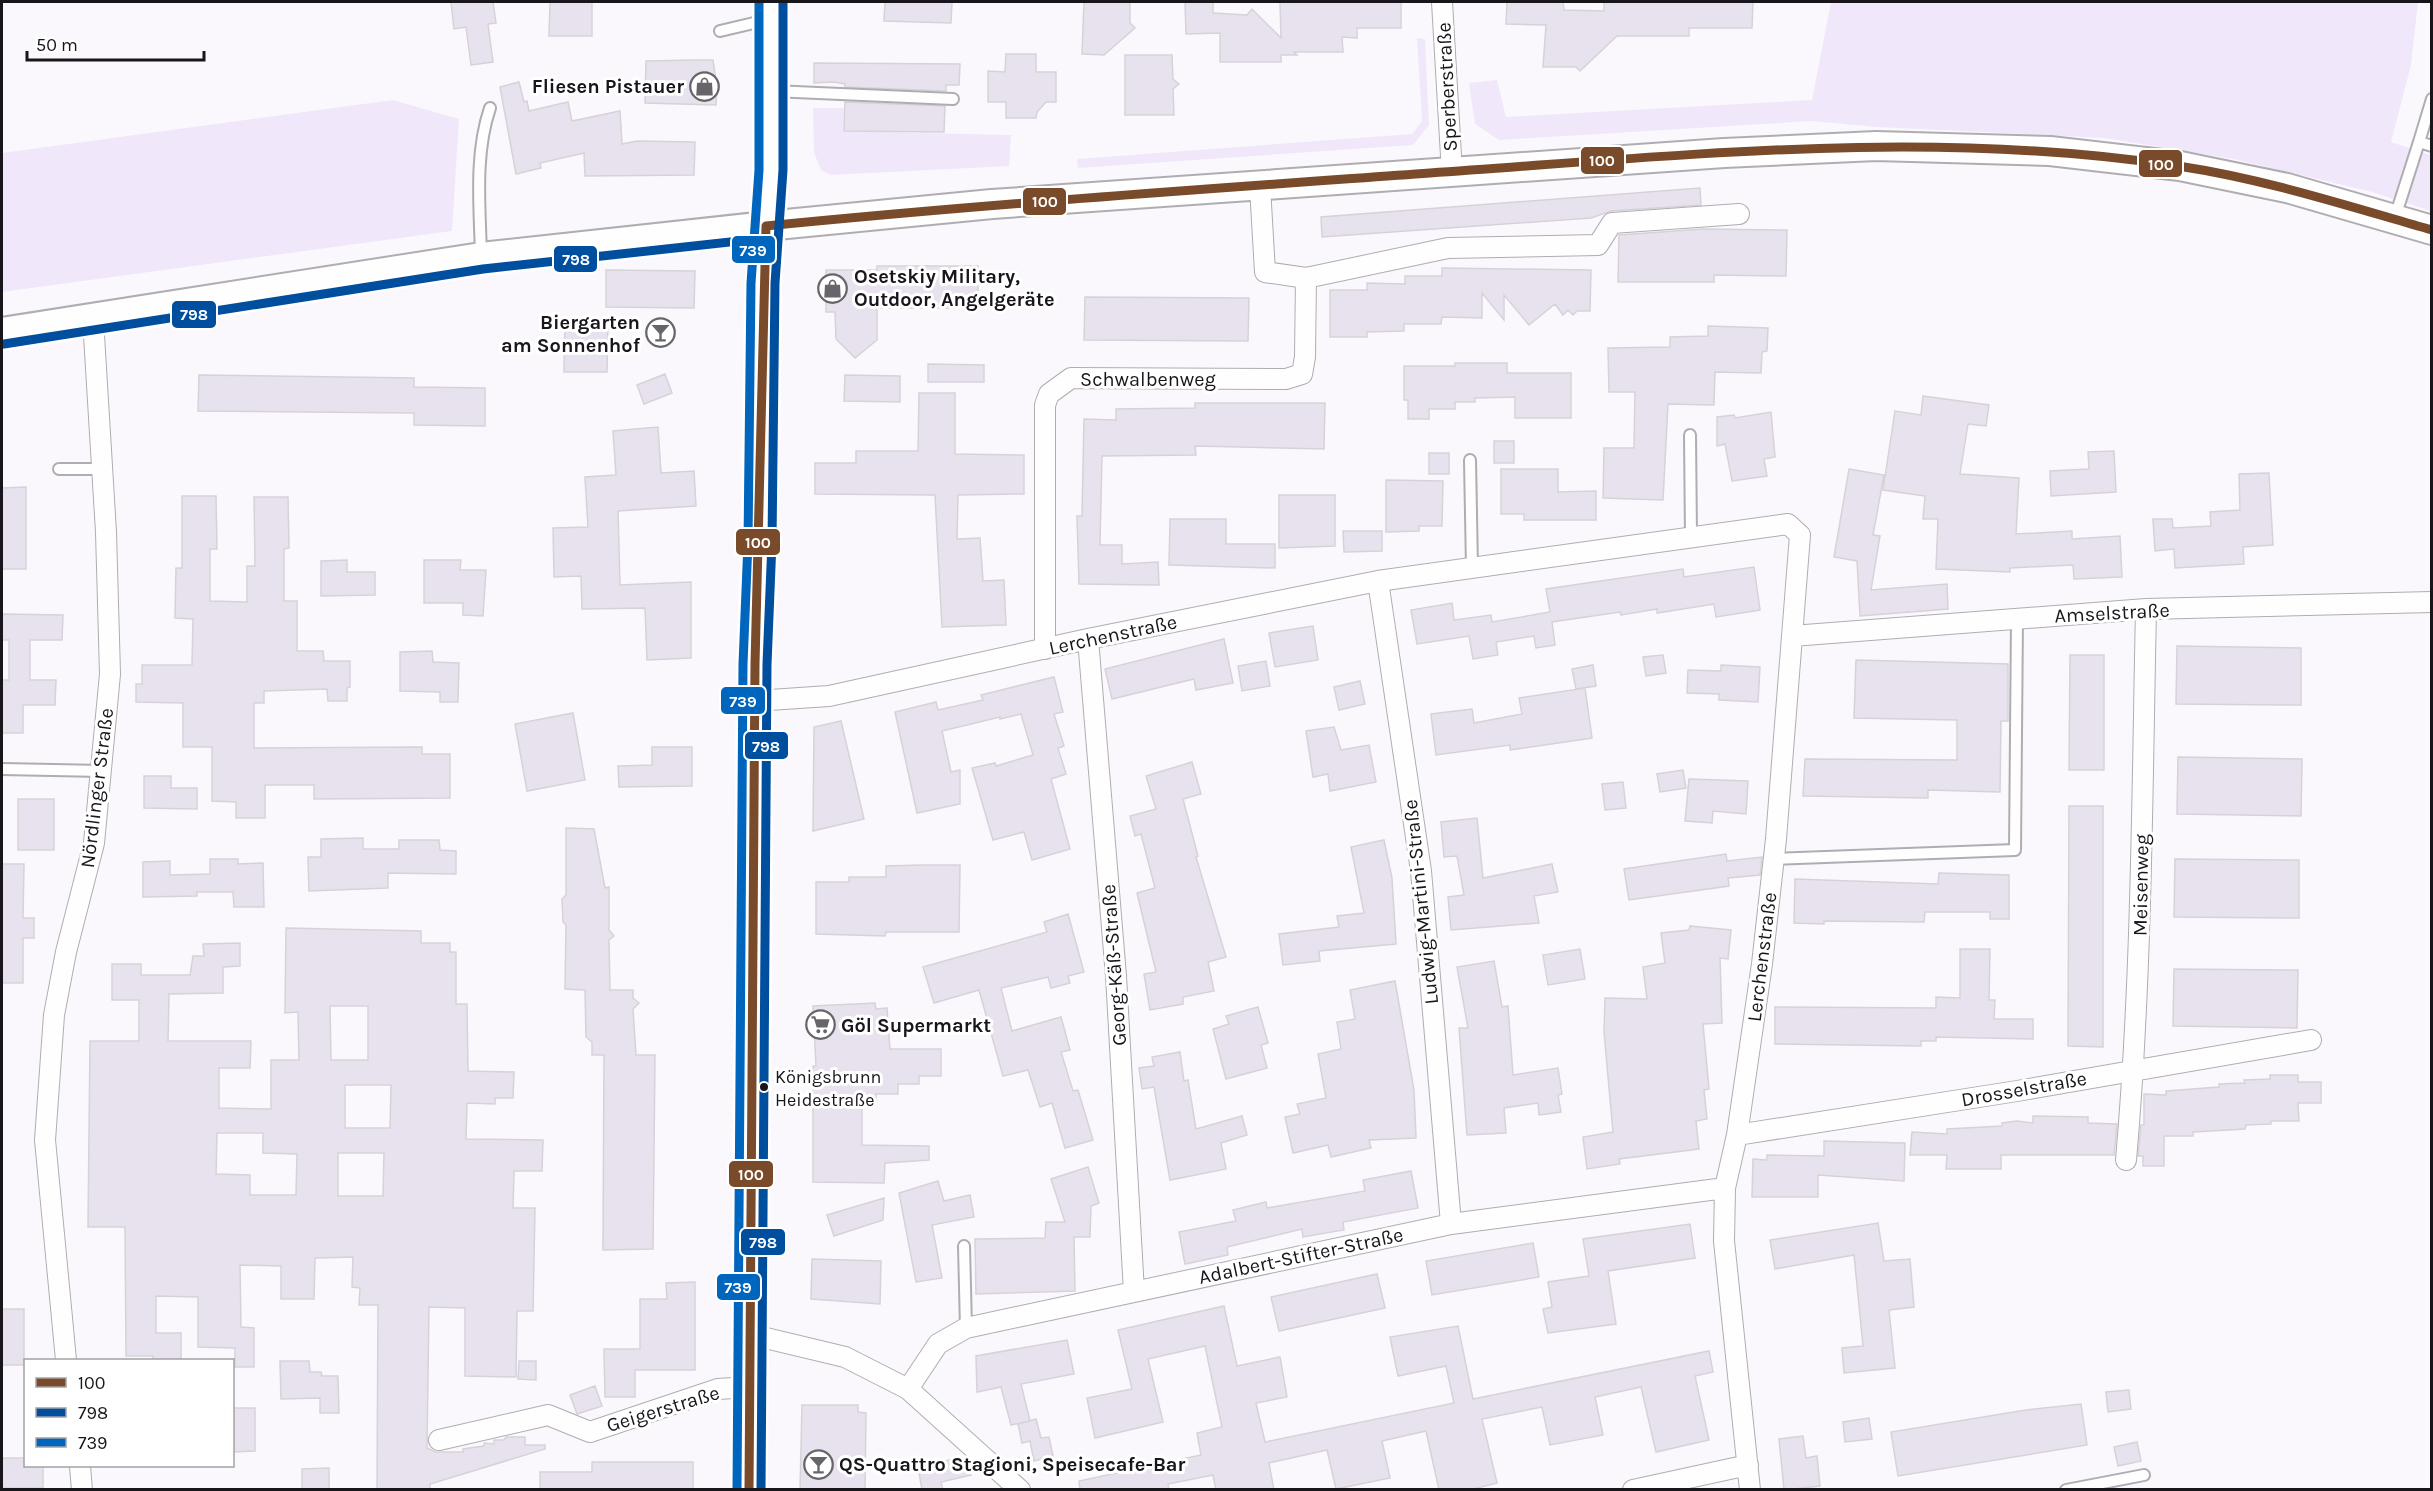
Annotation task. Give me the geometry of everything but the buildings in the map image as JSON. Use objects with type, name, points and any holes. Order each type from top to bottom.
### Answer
[{"type":"street","name":"Sperberstraße","points":[[1442,2],[1452,173]]},
{"type":"street","points":[[749,1490],[754,701],[766,226],[771,170],[771,10]]},
{"type":"street","points":[[2,332],[481,257],[766,226],[992,204],[1724,153],[1876,146],[2050,151],[2180,166],[2287,188],[2432,230]]},
{"type":"street","points":[[1260,187],[1265,272],[1306,278],[1448,249],[1598,245],[1612,223],[1739,213]]},
{"type":"street","name":"Schwalbenweg","points":[[1045,648],[1045,405],[1049,394],[1071,378],[1286,379],[1302,374],[1305,357],[1306,278]]},
{"type":"street","name":"Nördlinger Straße","points":[[66,1359],[45,1140],[54,1015],[66,952],[94,843],[103,771],[110,647],[93,319]]},
{"type":"street","name":"Lerchenstraße","points":[[754,701],[829,696],[1088,639],[1378,582],[1788,524],[1800,535],[1774,859],[1762,964],[1737,1135],[1725,1188],[1724,1241],[1750,1490]]},
{"type":"street","name":"Ludwig-Martini-Straße","points":[[1378,582],[1421,871],[1451,1224]]},
{"type":"street","name":"Amselstraße","points":[[1792,636],[2146,609],[2432,602]]},
{"type":"street","name":"Meisenweg","points":[[2126,1160],[2134,1069],[2146,609]]},
{"type":"street","name":"Georg-Käß-Straße","points":[[1088,639],[1116,976],[1134,1292]]},
{"type":"street","name":"Drosselstraße","points":[[1737,1135],[2017,1091],[2311,1040]]},
{"type":"street","name":"Adalbert-Stifter-Straße","points":[[908,1389],[938,1344],[966,1328],[1451,1224],[1725,1188]]},
{"type":"street","points":[[749,1334],[844,1356],[908,1389],[1020,1490]]},
{"type":"street","name":"Geigerstraße","points":[[439,1440],[548,1415],[590,1432],[718,1389],[748,1387]]},
{"type":"street","points":[[1633,1490],[1749,1465]]},
{"type":"street","points":[[80,1467],[82,1490]]},
{"type":"lane","points":[[720,31],[771,10]]},
{"type":"lane","points":[[770,91],[953,99]]},
{"type":"lane","points":[[2395,218],[2432,99]]},
{"type":"lane","points":[[481,257],[483,128],[490,108]]},
{"type":"lane","points":[[2420,142],[2432,146]]},
{"type":"lane","points":[[1690,435],[1691,537]]},
{"type":"lane","points":[[1470,460],[1472,568]]},
{"type":"lane","points":[[58,469],[102,469]]},
{"type":"lane","points":[[1774,859],[2015,850],[2017,619]]},
{"type":"lane","points":[[2,769],[103,771]]},
{"type":"lane","points":[[964,1246],[966,1328]]},
{"type":"lane","points":[[2066,1490],[2144,1475]]},
{"type":"shaded area","points":[[1831,2],[2418,2],[2411,65],[2391,142],[2431,155],[2431,211],[2372,192],[2234,159],[2104,138],[1877,127],[1811,121],[1499,140],[1475,124],[1469,83],[1497,80],[1506,117],[1812,100]]},
{"type":"shaded area","points":[[1417,38],[1425,39],[1429,125],[1413,145],[1078,168],[1077,159],[1412,134],[1422,121]]},
{"type":"shaded area","points":[[393,100],[459,119],[452,231],[2,292],[2,153]]},
{"type":"shaded area","points":[[813,108],[844,108],[844,131],[1011,135],[1009,166],[831,175],[821,170],[814,153]]},
{"type":"transit line","name":"739","points":[[737,1490],[743,664],[748,542],[751,283],[759,170],[759,2]]},
{"type":"transit line","name":"798","points":[[761,1490],[767,664],[772,542],[775,283],[783,170],[783,2]]},
{"type":"transit line","name":"100","points":[[766,226],[1098,197],[1617,159],[1804,149],[1898,147],[1992,149],[2085,155],[2178,166],[2243,178],[2432,230]]},
{"type":"transit line","name":"100","points":[[749,1490],[755,664],[766,226]]},
{"type":"transit line","name":"798","points":[[4,344],[483,269],[767,238]]},
{"type":"place","name":"Fliesen Pistauer","points":[[705,86]]},
{"type":"place","name":"Osetskiy Military, Outdoor, Angelgeräte","points":[[833,288]]},
{"type":"place","name":"Biergarten am Sonnenhof","points":[[661,333]]},
{"type":"place","name":"Göl Supermarkt","points":[[820,1025]]},
{"type":"place","name":"Königsbrunn Heidestraße","points":[[764,1087]]},
{"type":"place","name":"QS-Quattro Stagioni, Speisecafe-Bar","points":[[818,1464]]}]
